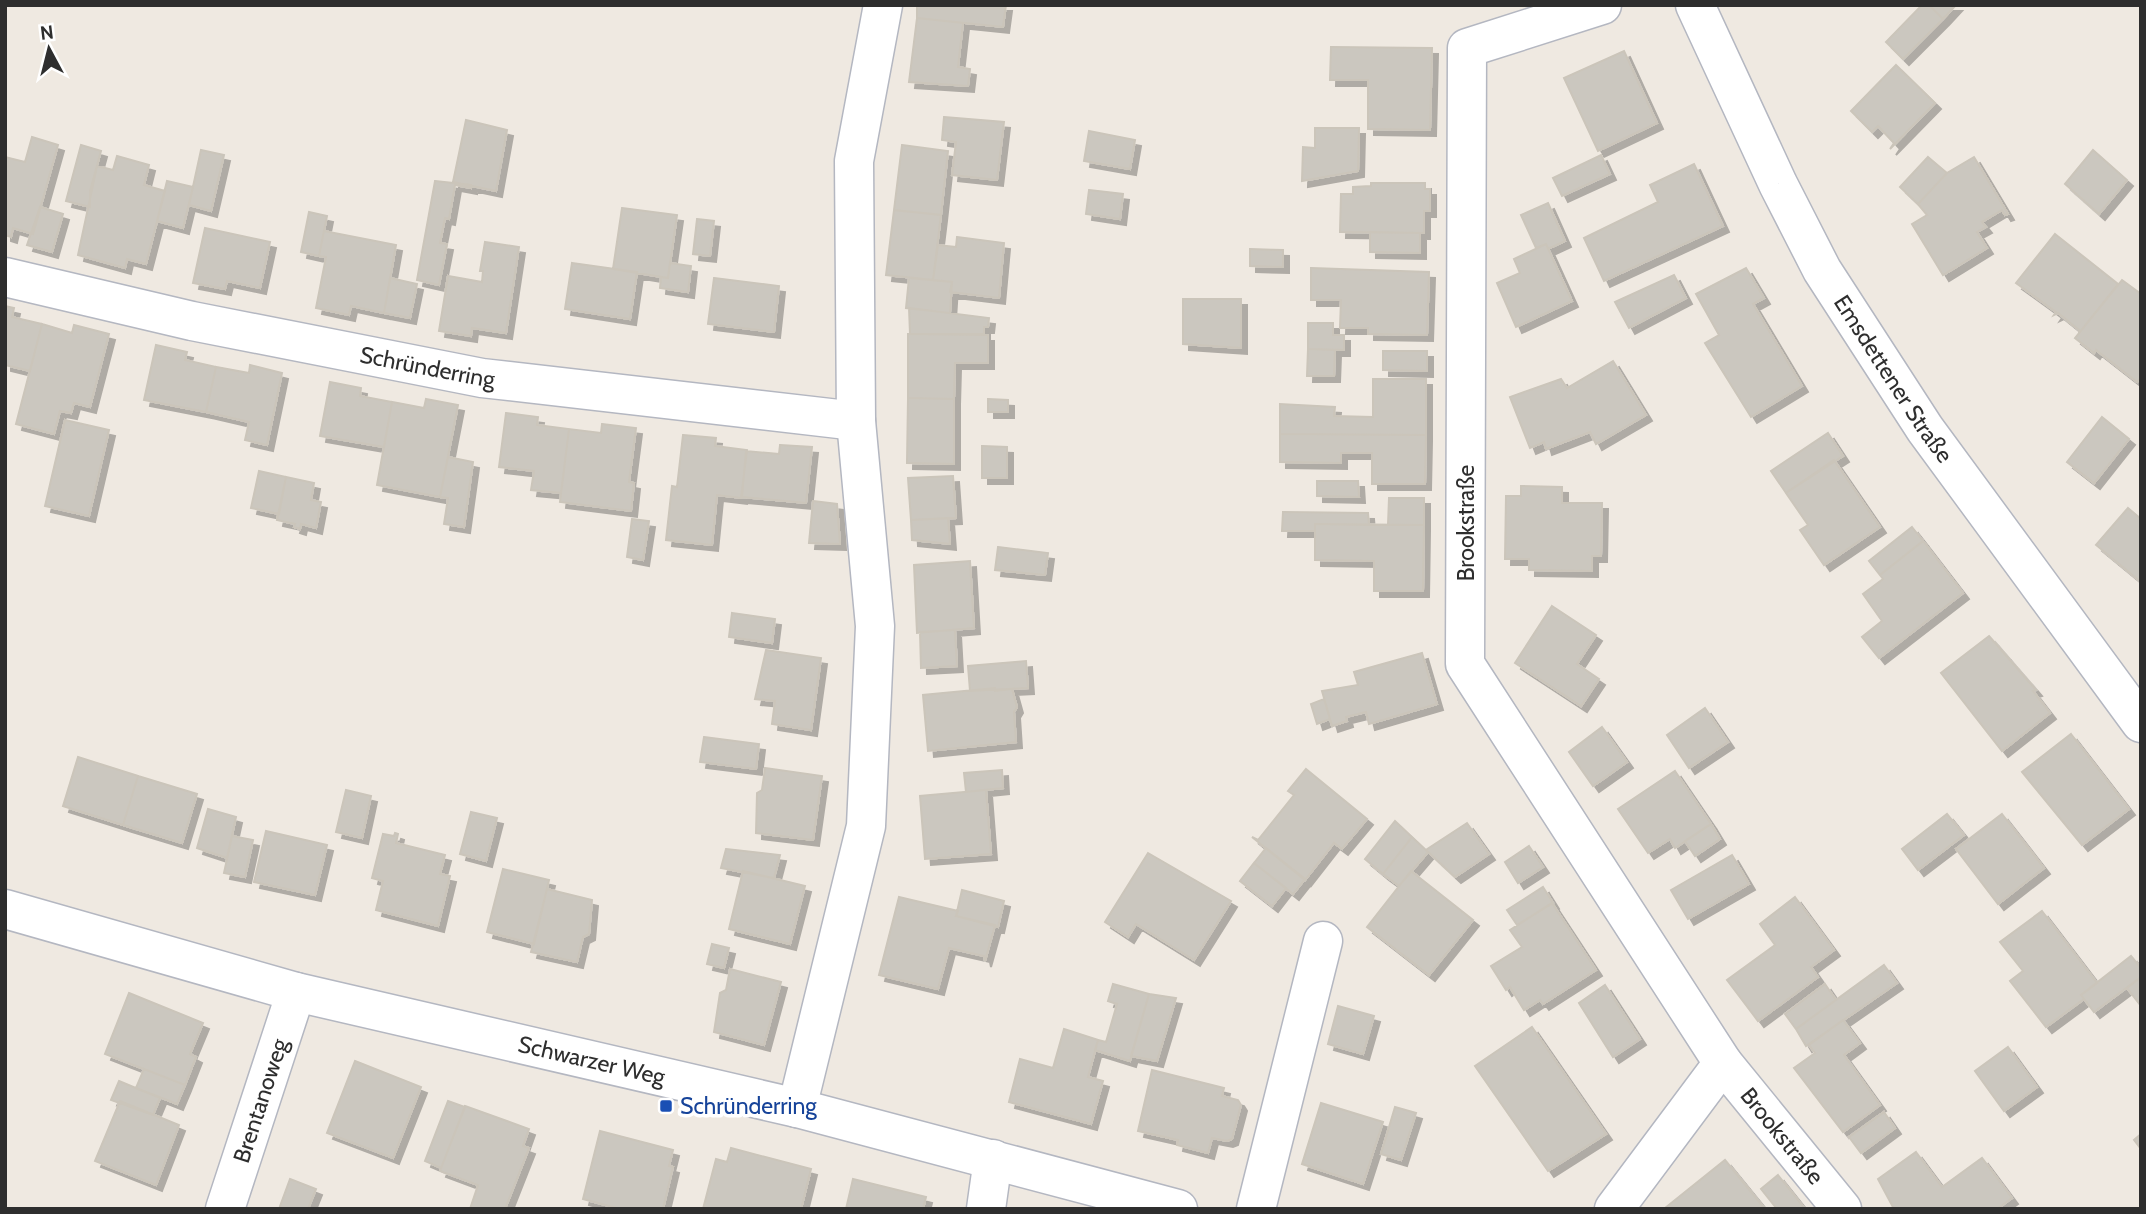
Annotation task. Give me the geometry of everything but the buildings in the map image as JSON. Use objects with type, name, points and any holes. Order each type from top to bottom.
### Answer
[{"type":"street","points":[[797,1108],[866,825],[875,626],[856,421],[854,161],[883,5]]},
{"type":"street","name":"Brookstraße","points":[[1602,5],[1467,48],[1465,664],[1723,1063],[1842,1209]]},
{"type":"street","name":"Emsdettener Straße","points":[[1695,5],[1778,184],[1822,270],[1924,429],[2135,700]]},
{"type":"street","name":"Schründerring","points":[[5,277],[192,321],[481,379],[856,421]]},
{"type":"street","name":"Schwarzer Weg","points":[[5,909],[296,992],[797,1108],[1178,1209]]},
{"type":"street","points":[[1256,1209],[1323,941]]},
{"type":"street","name":"Brentanoweg","points":[[225,1209],[296,992]]},
{"type":"street","name":"Brookstraße","points":[[1614,1209],[1723,1063]]},
{"type":"street","points":[[986,1209],[993,1159]]},
{"type":"place","name":"Schründerring","points":[[666,1106]]}]
